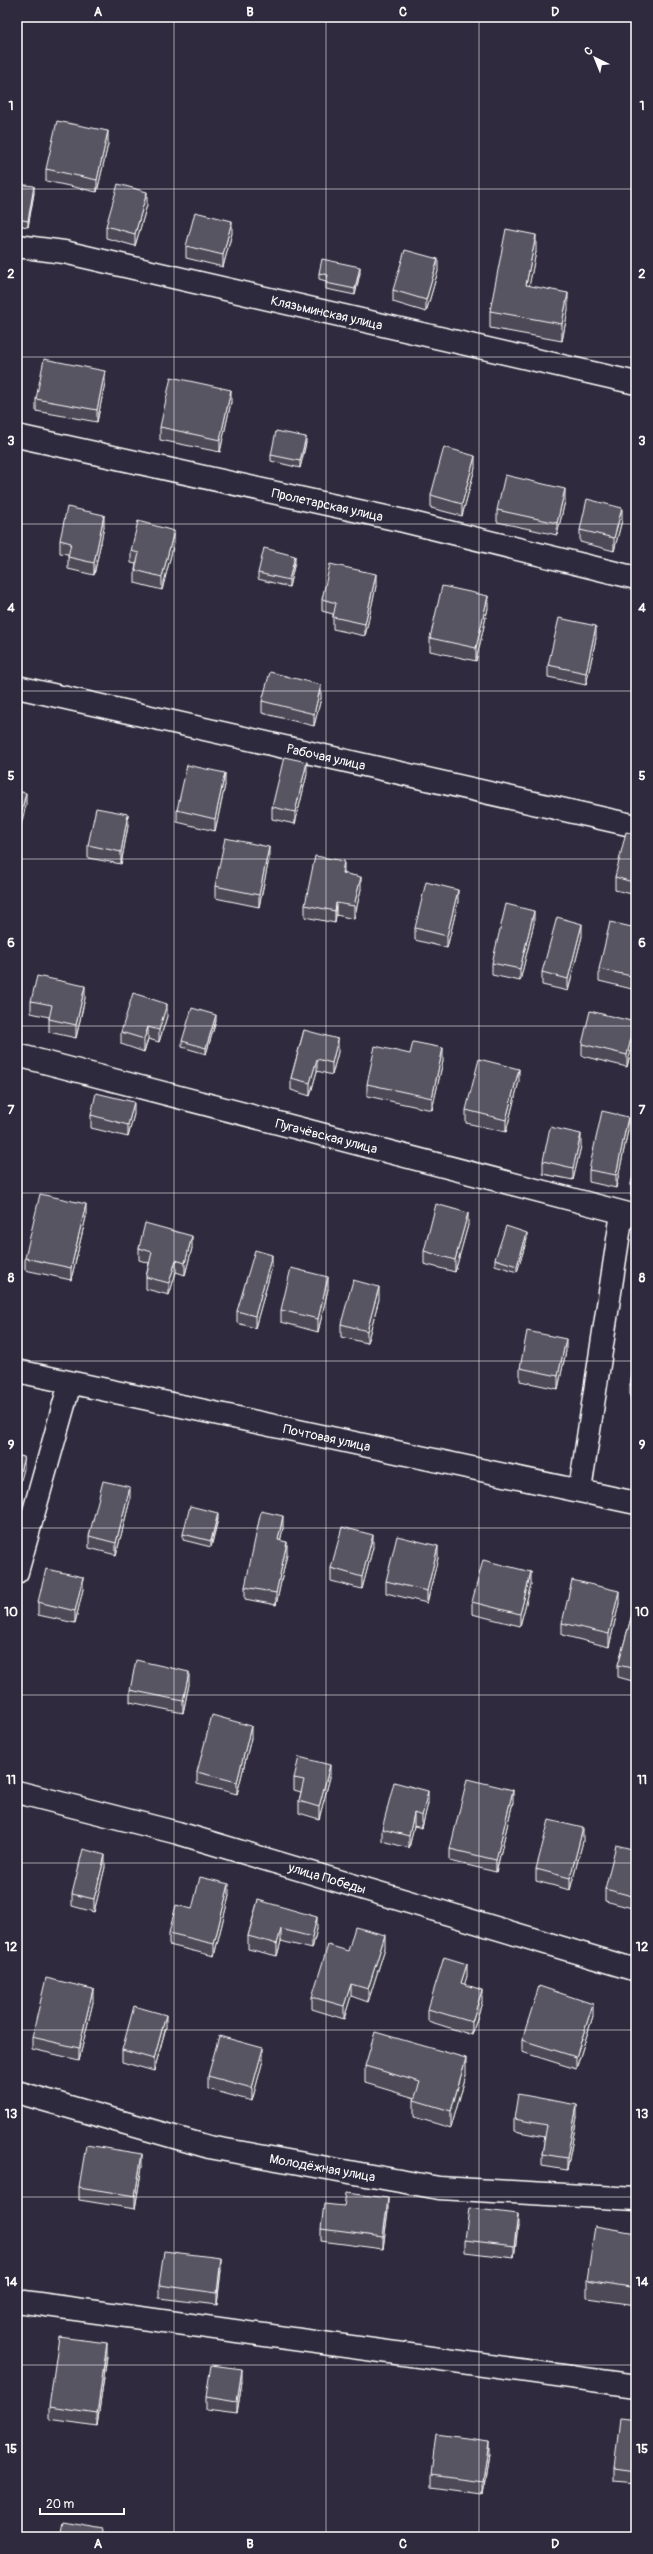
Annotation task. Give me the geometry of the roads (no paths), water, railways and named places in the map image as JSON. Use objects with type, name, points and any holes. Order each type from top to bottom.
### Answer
[{"type":"street","name":"Клязьминская улица","points":[[17,246],[72,254],[636,383]]},
{"type":"street","name":"Пролетарская улица","points":[[17,436],[404,521],[636,578]]},
{"type":"street","name":"Рабочая улица","points":[[17,687],[636,826]]},
{"type":"street","name":"Пугачёвская улица","points":[[17,1055],[629,1215]]},
{"type":"street","points":[[580,1490],[629,1215]]},
{"type":"street","name":"Почтовая улица","points":[[17,1371],[636,1503]]},
{"type":"street","points":[[17,1572],[70,1383]]},
{"type":"street","name":"улица Победы","points":[[17,1792],[178,1833],[636,1970]]},
{"type":"street","name":"Молодёжная улица","points":[[17,2092],[209,2147],[439,2188],[636,2199]]},
{"type":"street","points":[[17,2301],[636,2386]]}]
